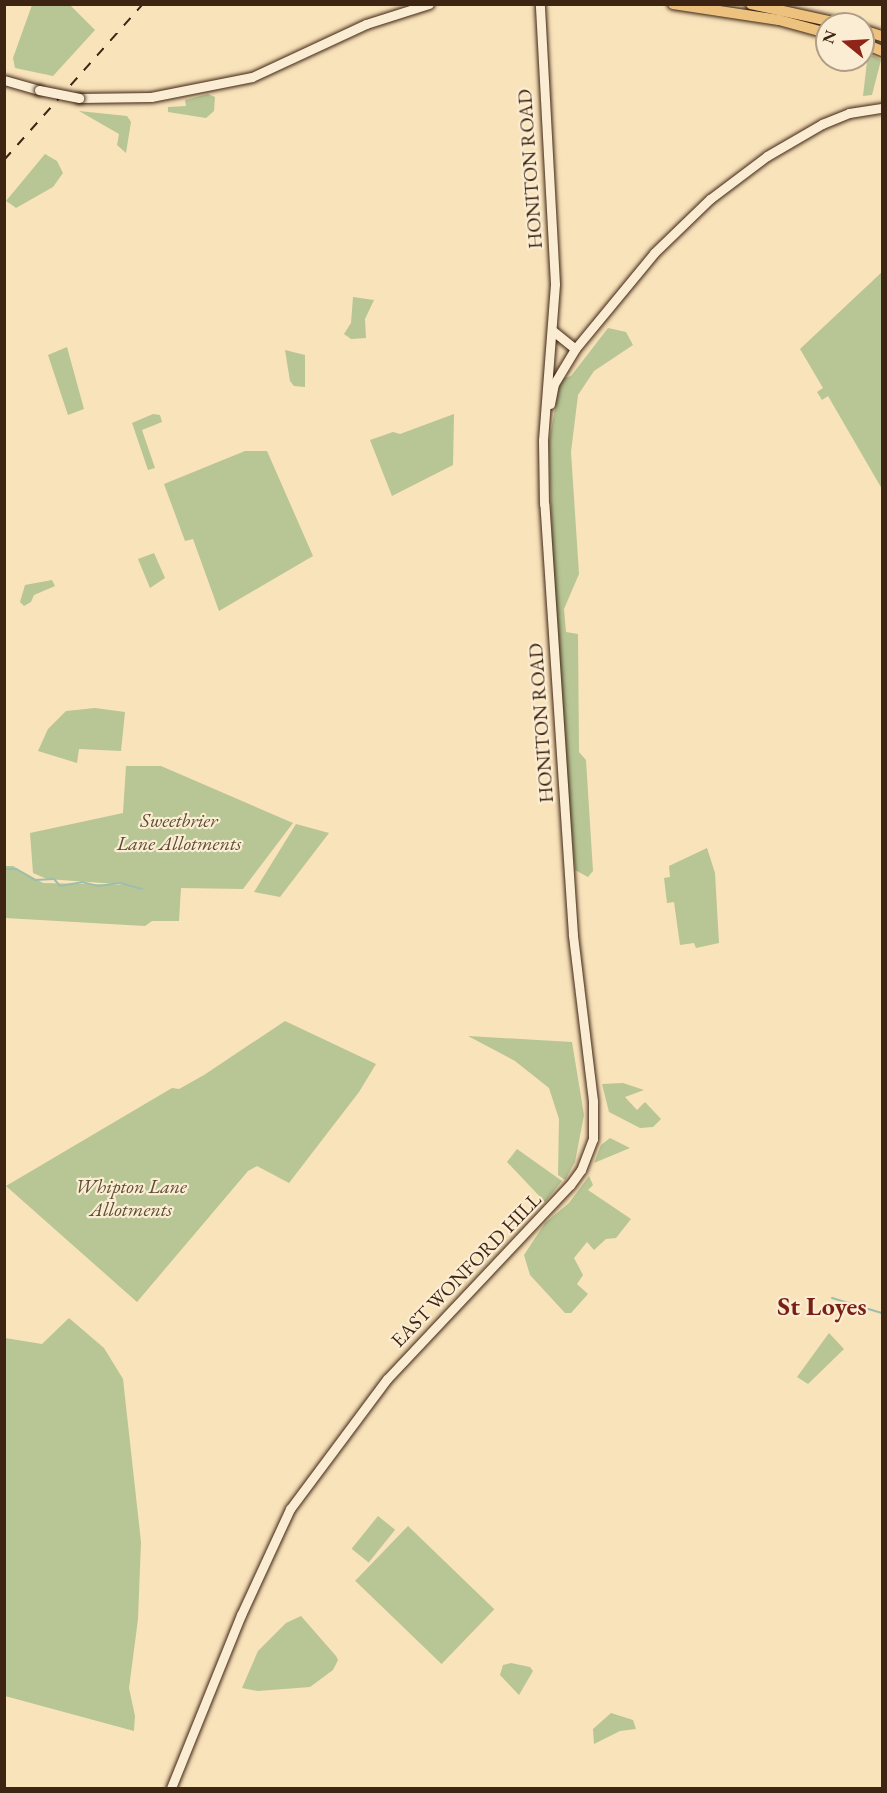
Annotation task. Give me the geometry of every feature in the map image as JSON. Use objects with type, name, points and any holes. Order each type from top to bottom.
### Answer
[{"type":"main road","points":[[4,80],[79,98],[151,97],[252,77],[366,24],[429,4]]},
{"type":"main road","name":"HONITON ROAD","points":[[540,4],[555,284],[554,331],[545,414],[544,504],[573,935],[583,1028]]},
{"type":"main road","points":[[673,4],[769,18],[815,30]]},
{"type":"main road","points":[[751,4],[815,18]]},
{"type":"main road","name":"HONITON ROAD","points":[[545,414],[554,384],[575,349],[654,252],[736,178],[822,124],[849,113],[882,108]]},
{"type":"main road","points":[[554,331],[575,349]]},
{"type":"main road","name":"EAST WONFORD HILL","points":[[171,1788],[241,1615],[290,1509],[387,1379],[578,1175],[589,1154],[595,1122],[583,1028]]},
{"type":"green space","points":[[32,5],[70,5],[95,30],[53,76],[15,68],[13,58]]},
{"type":"green space","points":[[875,57],[881,60],[872,95],[863,96],[866,72],[875,72]]},
{"type":"green space","points":[[208,94],[215,97],[214,111],[206,118],[168,112],[168,107],[186,106],[185,100]]},
{"type":"green space","points":[[79,111],[127,116],[131,122],[126,153],[117,145],[119,134]]},
{"type":"green space","points":[[45,154],[57,161],[63,173],[53,187],[16,208],[6,201]]},
{"type":"green space","points":[[882,272],[882,489],[828,396],[822,400],[817,392],[823,388],[800,349]]},
{"type":"green space","points":[[353,297],[374,300],[365,319],[366,338],[351,339],[344,334],[351,323]]},
{"type":"green space","points":[[608,328],[626,332],[633,345],[594,371],[578,395],[571,452],[579,574],[564,609],[566,632],[578,634],[579,752],[586,760],[593,871],[588,877],[575,870],[555,639],[549,443],[559,385],[564,378],[571,376]]},
{"type":"green space","points":[[67,347],[84,409],[68,415],[48,355]]},
{"type":"green space","points":[[285,350],[305,355],[305,387],[294,386],[290,381]]},
{"type":"green space","points":[[153,414],[160,415],[162,422],[142,430],[155,468],[148,470],[132,423]]},
{"type":"green space","points":[[454,414],[453,465],[392,496],[370,440],[393,432],[400,434]]},
{"type":"green space","points":[[245,451],[267,451],[313,556],[219,611],[193,539],[185,541],[164,484]]},
{"type":"green space","points":[[154,553],[165,578],[150,588],[138,559]]},
{"type":"green space","points":[[52,580],[55,586],[34,595],[31,602],[24,606],[20,602],[25,585]]},
{"type":"green space","points":[[95,708],[125,712],[121,751],[79,749],[77,763],[38,751],[48,729],[66,711]]},
{"type":"green space","name":"Sweetbrier Lane Allotments","points":[[126,766],[161,766],[293,823],[243,889],[181,888],[179,921],[152,921],[145,926],[5,918],[5,866],[13,866],[43,883],[131,885],[47,879],[33,873],[30,833],[123,813]]},
{"type":"green space","name":"Sweetbrier Lane Allotments","points":[[296,824],[329,833],[280,897],[254,892]]},
{"type":"green space","points":[[707,848],[715,873],[719,943],[696,948],[694,943],[680,945],[674,902],[667,903],[664,878],[670,877],[669,866]]},
{"type":"green space","name":"Whipton Lane Allotments","points":[[285,1021],[376,1064],[359,1092],[289,1183],[257,1166],[248,1171],[137,1302],[6,1186],[172,1088],[179,1089],[204,1075]]},
{"type":"green space","points":[[468,1036],[572,1042],[584,1115],[575,1162],[565,1180],[558,1175],[559,1119],[549,1088],[515,1061]]},
{"type":"green space","points":[[623,1083],[644,1090],[625,1097],[637,1110],[645,1102],[661,1119],[653,1127],[640,1128],[609,1112],[602,1084]]},
{"type":"green space","points":[[610,1138],[630,1148],[594,1163],[601,1145]]},
{"type":"green space","points":[[517,1149],[562,1181],[545,1202],[507,1162]]},
{"type":"green space","points":[[589,1176],[593,1185],[588,1190],[631,1219],[616,1238],[606,1239],[594,1250],[587,1242],[574,1258],[583,1275],[577,1284],[588,1294],[571,1313],[565,1313],[530,1275],[524,1255],[545,1223],[569,1203]]},
{"type":"green space","points":[[69,1318],[104,1348],[123,1379],[141,1542],[138,1619],[129,1688],[135,1716],[134,1731],[5,1696],[5,1338],[42,1344]]},
{"type":"green space","points":[[829,1333],[844,1349],[808,1384],[797,1377]]},
{"type":"green space","points":[[378,1516],[395,1530],[369,1562],[352,1549]]},
{"type":"green space","points":[[408,1526],[494,1609],[442,1664],[355,1581]]},
{"type":"green space","points":[[301,1616],[336,1656],[338,1660],[333,1670],[310,1687],[258,1691],[242,1688],[258,1651],[286,1623]]},
{"type":"green space","points":[[511,1663],[530,1667],[533,1671],[519,1695],[500,1675],[503,1665]]},
{"type":"green space","points":[[611,1713],[633,1720],[636,1729],[620,1731],[594,1744],[593,1729]]},
{"type":"waterway","points":[[4,869],[16,869],[35,880],[54,879],[60,886],[82,882],[98,886],[120,883],[142,889]]},
{"type":"waterway","points":[[832,1298],[882,1313]]},
{"type":"railway","points":[[4,160],[143,4]]},
{"type":"district","name":"St Loyes","points":[[822,1307]]}]
